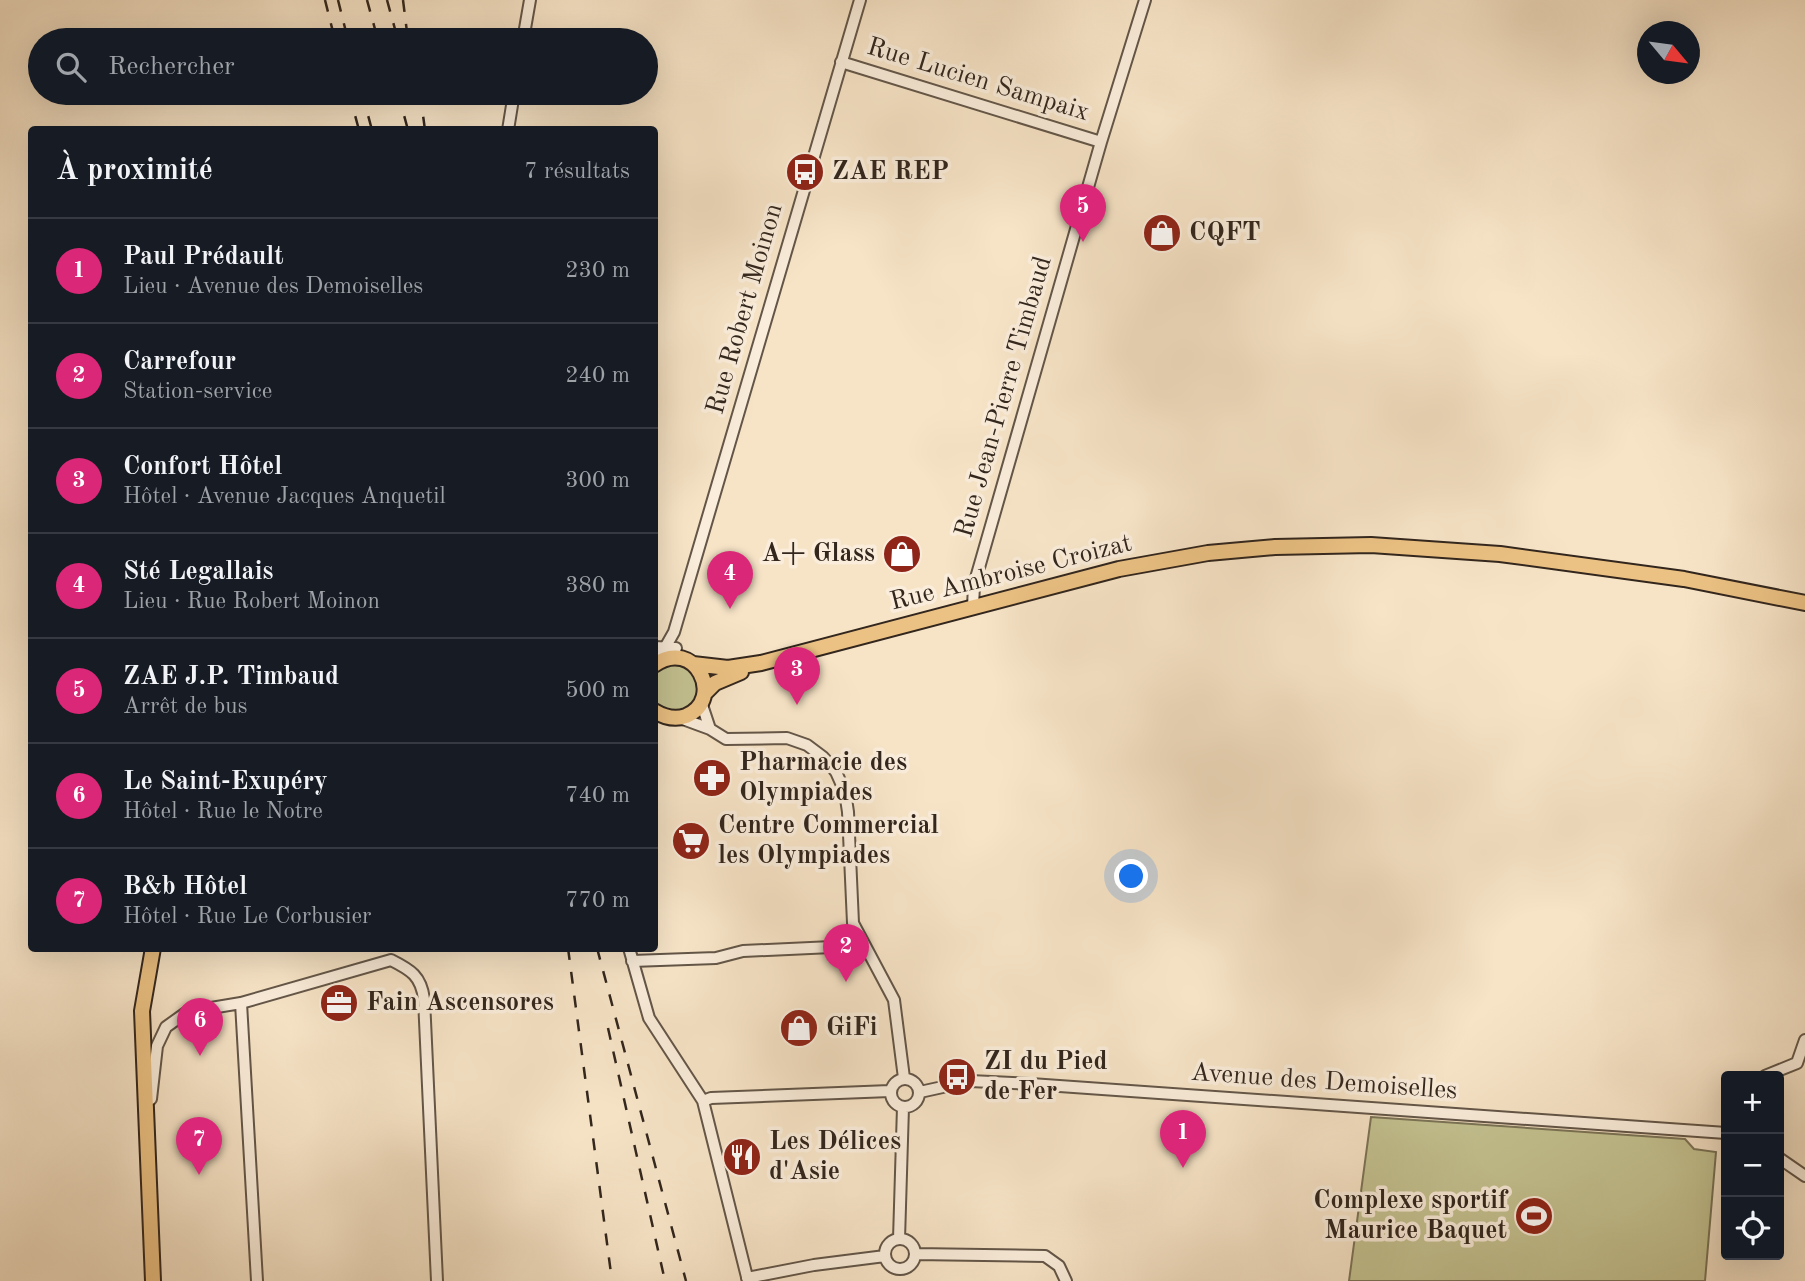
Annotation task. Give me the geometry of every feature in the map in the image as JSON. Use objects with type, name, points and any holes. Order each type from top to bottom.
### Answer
[{"type":"main road","name":"Rue Ambroise Croizat","points":[[761,663],[1149,563],[1208,553],[1275,547],[1371,545],[1489,553],[1647,573],[1805,603]]},
{"type":"main road","points":[[658,663],[674,653],[727,668],[761,663]]},
{"type":"main road","points":[[674,653],[702,674],[703,698]]},
{"type":"main road","points":[[658,713],[665,717],[680,718],[694,710],[721,680],[761,663]]},
{"type":"main road","points":[[152,952],[142,1011],[153,1281]]},
{"type":"street","points":[[525,28],[530,0]]},
{"type":"street","name":"Rue Robert Moinon","points":[[674,653],[674,632],[860,0]]},
{"type":"street","name":"Rue Jean-Pierre Timbaud","points":[[973,607],[974,585],[1101,142],[1145,0]]},
{"type":"street","name":"Rue Lucien Sampaix","points":[[841,62],[1101,142]]},
{"type":"street","points":[[509,126],[512,105]]},
{"type":"street","points":[[658,663],[674,653]]},
{"type":"street","points":[[703,698],[710,729]]},
{"type":"street","points":[[680,718],[726,738],[787,738],[797,741],[823,757],[836,772],[845,792],[853,923],[894,1000],[904,1078]]},
{"type":"street","points":[[632,961],[716,958],[743,951],[832,947],[859,937]]},
{"type":"street","points":[[630,952],[649,1018],[703,1101],[748,1279],[814,1265],[885,1256]]},
{"type":"street","points":[[146,1133],[157,1046],[166,1027],[187,1012],[241,1003],[391,960],[407,968],[422,983],[437,1281]]},
{"type":"street","points":[[241,1003],[257,1281]]},
{"type":"street","points":[[1781,1071],[1801,1065],[1805,1040]]},
{"type":"street","points":[[904,1078],[914,1081],[920,1092],[913,1105],[903,1107],[895,1104],[890,1091],[904,1078]]},
{"type":"street","name":"Avenue des Demoiselles","points":[[920,1092],[970,1081],[1721,1133]]},
{"type":"street","points":[[703,1101],[712,1098],[890,1091]]},
{"type":"street","points":[[899,1239],[903,1107]]},
{"type":"street","points":[[1784,1161],[1805,1176]]},
{"type":"street","points":[[899,1239],[909,1241],[915,1254],[911,1264],[902,1269],[893,1268],[885,1256],[890,1242],[899,1239]]},
{"type":"street","points":[[915,1254],[1045,1256],[1059,1266],[1066,1281]]},
{"type":"street","points":[[902,1269],[907,1281]]},
{"type":"shaded area","points":[[663,663],[688,665],[698,680],[697,697],[686,709],[670,712],[658,706],[658,666]]},
{"type":"shaded area","name":"Complexe sportif Maurice Baquet","points":[[1371,1117],[1685,1139],[1694,1149],[1716,1152],[1705,1281],[1349,1281]]},
{"type":"railway","points":[[325,0],[332,28]]},
{"type":"railway","points":[[338,0],[345,28]]},
{"type":"railway","points":[[367,0],[375,28]]},
{"type":"railway","points":[[387,0],[395,28]]},
{"type":"railway","points":[[403,0],[406,28]]},
{"type":"railway","points":[[352,105],[358,126]]},
{"type":"railway","points":[[365,105],[371,126]]},
{"type":"railway","points":[[401,105],[407,126]]},
{"type":"railway","points":[[422,105],[424,126]]},
{"type":"railway","points":[[569,952],[612,1281]]},
{"type":"railway","points":[[598,952],[686,1281]]},
{"type":"railway","points":[[608,1028],[665,1281]]},
{"type":"place","name":"ZAE REP","points":[[805,172]]},
{"type":"place","name":"CQFT","points":[[1162,233]]},
{"type":"place","name":"ZAE J.P. Timbaud","points":[[1083,242]]},
{"type":"place","name":"A+ Glass","points":[[902,554]]},
{"type":"place","name":"Sté Legallais","points":[[730,609]]},
{"type":"place","name":"Confort Hôtel","points":[[797,705]]},
{"type":"place","name":"Pharmacie des Olympiades","points":[[712,778]]},
{"type":"place","name":"Centre Commercial les Olympiades","points":[[691,841]]},
{"type":"place","name":"Carrefour","points":[[846,982]]},
{"type":"place","name":"Fain Ascensores","points":[[339,1003]]},
{"type":"place","name":"GiFi","points":[[799,1028]]},
{"type":"place","name":"Le Saint-Exupéry","points":[[200,1056]]},
{"type":"place","name":"ZI du Pied de Fer","points":[[957,1077]]},
{"type":"place","name":"Les Délices d'Asie","points":[[742,1157]]},
{"type":"place","name":"Paul Prédault","points":[[1183,1168]]},
{"type":"place","name":"B&b Hôtel","points":[[199,1175]]},
{"type":"place","name":"Complexe sportif Maurice Baquet","points":[[1534,1216]]}]
